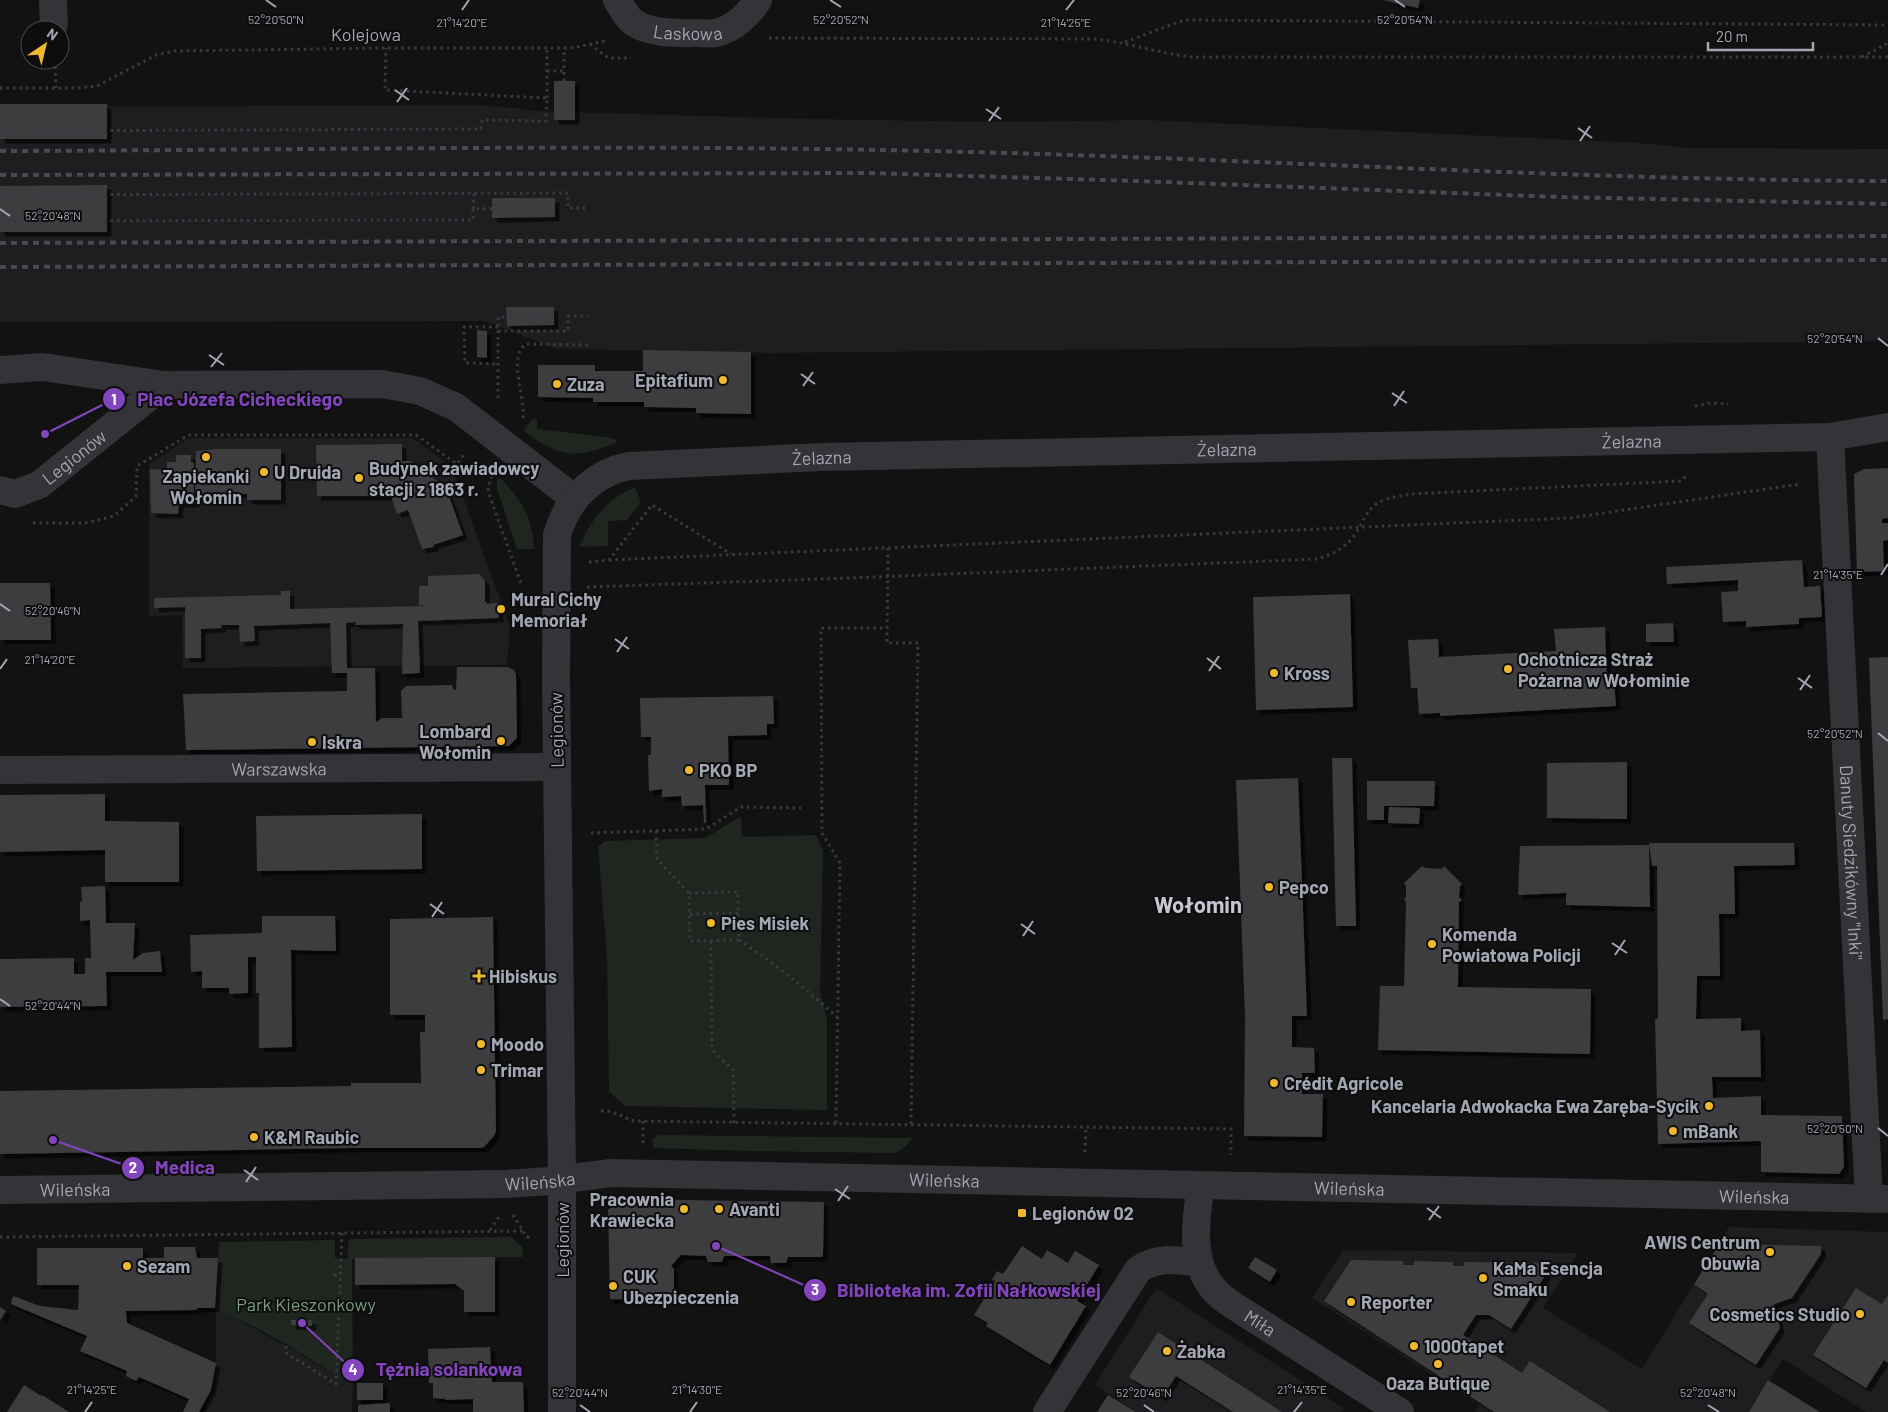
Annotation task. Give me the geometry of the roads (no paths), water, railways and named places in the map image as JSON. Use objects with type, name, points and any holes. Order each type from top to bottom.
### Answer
[{"type":"street","name":"Laskowa","points":[[617,0],[624,12],[634,23],[651,30],[706,33],[716,33],[736,24],[753,8],[758,0]]},
{"type":"street","points":[[0,370],[43,367],[164,384],[382,384],[420,391],[456,407],[575,499]]},
{"type":"street","name":"Legionów","points":[[0,490],[15,494],[39,484],[164,384]]},
{"type":"street","name":"Żelazna","points":[[575,499],[601,475],[615,469],[695,462],[820,457],[1204,448],[1830,437],[1888,427]]},
{"type":"street","name":"Danuty Siedzikówny \"Inki\"","points":[[1830,437],[1878,1199]]},
{"type":"street","name":"Legionów","points":[[562,1412],[557,535],[560,523],[575,499]]},
{"type":"street","name":"Warszawska","points":[[0,770],[557,767]]},
{"type":"street","name":"Wileńska","points":[[0,1190],[506,1184],[611,1173],[1878,1199]]},
{"type":"street","name":"Miła","points":[[1201,1186],[1196,1230],[1199,1263],[1208,1282],[1227,1301],[1400,1412]]},
{"type":"street","points":[[1047,1412],[1138,1270],[1152,1261],[1161,1259],[1199,1263]]},
{"type":"railway","points":[[0,151],[581,148],[814,149],[1050,154],[1649,177],[1888,181]]},
{"type":"railway","points":[[0,175],[869,173],[1560,197],[1888,204]]},
{"type":"railway","points":[[0,243],[1888,236]]},
{"type":"railway","points":[[0,267],[1888,260]]},
{"type":"place","name":"Epitafium","points":[[723,380]]},
{"type":"place","name":"Zuza","points":[[557,384]]},
{"type":"place","name":"Plac Józefa Cicheckiego","points":[[45,434]]},
{"type":"place","name":"Zapiekanki Wołomin","points":[[206,457]]},
{"type":"place","name":"U Druida","points":[[264,472]]},
{"type":"place","name":"Budynek zawiadowcy stacji z 1863 r.","points":[[359,478]]},
{"type":"place","name":"Mural Cichy Memoriał","points":[[501,609]]},
{"type":"place","name":"Ochotnicza Straż Pożarna w Wołominie","points":[[1508,669]]},
{"type":"place","name":"Kross","points":[[1274,673]]},
{"type":"place","name":"Lombard Wołomin","points":[[501,741]]},
{"type":"place","name":"Iskra","points":[[312,742]]},
{"type":"place","name":"PKO BP","points":[[689,770]]},
{"type":"place","name":"Pepco","points":[[1269,887]]},
{"type":"place","name":"Pies Misiek","points":[[711,923]]},
{"type":"place","name":"Komenda Powiatowa Policji","points":[[1432,944]]},
{"type":"place","name":"Hibiskus","points":[[479,976]]},
{"type":"place","name":"Moodo","points":[[481,1044]]},
{"type":"place","name":"Trimar","points":[[481,1070]]},
{"type":"place","name":"Crédit Agricole","points":[[1274,1083]]},
{"type":"place","name":"Kancelaria Adwokacka Ewa Zaręba-Sycik","points":[[1709,1106]]},
{"type":"place","name":"mBank","points":[[1673,1131]]},
{"type":"place","name":"K&M Raubic","points":[[254,1137]]},
{"type":"place","name":"Medica","points":[[53,1140]]},
{"type":"place","name":"Pracownia Krawiecka","points":[[684,1209]]},
{"type":"place","name":"Avanti","points":[[719,1209]]},
{"type":"place","name":"Legionów 02","points":[[1022,1213]]},
{"type":"place","name":"Biblioteka im. Zofii Nałkowskiej","points":[[716,1246]]},
{"type":"place","name":"AWIS Centrum Obuwia","points":[[1770,1252]]},
{"type":"place","name":"Sezam","points":[[127,1266]]},
{"type":"place","name":"KaMa Esencja Smaku","points":[[1483,1278]]},
{"type":"place","name":"CUK Ubezpieczenia","points":[[613,1286]]},
{"type":"place","name":"Reporter","points":[[1351,1302]]},
{"type":"place","name":"Cosmetics Studio","points":[[1860,1314]]},
{"type":"place","name":"Tężnia solankowa","points":[[302,1323]]},
{"type":"place","name":"1000tapet","points":[[1414,1346]]},
{"type":"place","name":"Żabka","points":[[1167,1351]]},
{"type":"place","name":"Oaza Butique","points":[[1438,1364]]},
{"type":"district","name":"Wołomin","points":[[1198,904]]},
{"type":"park label","name":"Park Kieszonkowy","points":[[306,1304]]}]
